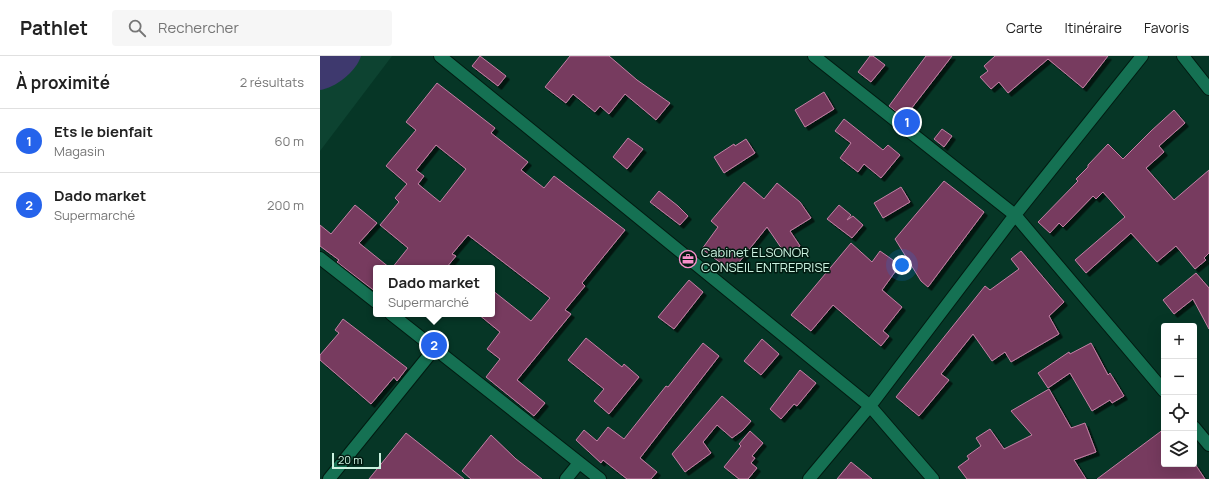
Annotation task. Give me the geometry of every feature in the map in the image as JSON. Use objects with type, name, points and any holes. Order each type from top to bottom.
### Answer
[{"type":"street","points":[[440,56],[870,406],[933,479]]},
{"type":"street","points":[[814,56],[1015,215],[1161,387]]},
{"type":"street","points":[[809,479],[870,406],[1015,215],[1142,56]]},
{"type":"street","points":[[1183,56],[1209,89]]},
{"type":"street","points":[[320,258],[373,300]]},
{"type":"street","points":[[395,317],[600,479]]},
{"type":"street","points":[[329,479],[435,348]]},
{"type":"street","points":[[1197,431],[1209,445]]},
{"type":"street","points":[[566,479],[579,462]]},
{"type":"shaded area","points":[[320,56],[392,56],[320,151]]},
{"type":"shaded area","points":[[320,56],[361,56],[355,68],[338,83],[326,89],[320,90]]},
{"type":"building","points":[[480,56],[506,76],[498,86],[472,66]]},
{"type":"building","points":[[570,56],[609,56],[637,80],[670,103],[656,120],[625,94],[609,114],[600,106],[595,112],[573,94],[566,103],[545,87]]},
{"type":"building","points":[[870,56],[873,56],[885,65],[871,82],[858,72]]},
{"type":"building","points":[[926,56],[952,56],[904,118],[889,106]]},
{"type":"building","points":[[995,56],[1108,56],[1083,88],[1048,59],[1008,93],[999,82],[991,89],[980,77],[988,71],[984,66]]},
{"type":"building","points":[[437,83],[495,128],[491,133],[528,162],[521,170],[544,188],[554,176],[625,230],[582,283],[585,286],[565,310],[571,314],[517,380],[545,403],[534,416],[486,377],[500,359],[487,349],[500,332],[482,317],[495,317],[495,292],[531,321],[550,298],[468,235],[452,254],[456,256],[448,265],[394,265],[408,248],[380,225],[399,202],[395,198],[407,184],[386,166],[416,130],[406,122]],"holes":[[[436,145],[466,169],[440,202],[418,184],[424,176],[416,170]]]},
{"type":"building","points":[[824,92],[834,109],[805,127],[795,110]]},
{"type":"building","points":[[1174,110],[1185,123],[1159,146],[1164,152],[1146,168],[1174,200],[1209,170],[1209,253],[1204,258],[1206,260],[1195,269],[1176,246],[1157,262],[1131,233],[1086,273],[1075,260],[1125,217],[1103,192],[1096,199],[1093,196],[1063,227],[1059,223],[1050,233],[1038,222],[1078,181],[1076,179],[1108,144],[1123,159]]},
{"type":"building","points":[[844,119],[883,150],[888,145],[900,155],[881,178],[864,164],[858,172],[840,158],[851,143],[835,131]]},
{"type":"building","points":[[942,129],[952,136],[944,147],[934,139]]},
{"type":"building","points":[[628,138],[643,149],[627,169],[613,157]]},
{"type":"building","points":[[746,139],[755,153],[724,173],[714,157],[734,144],[735,146]]},
{"type":"building","points":[[944,181],[984,212],[928,287],[921,281],[895,239]]},
{"type":"building","points":[[744,182],[764,199],[777,183],[800,202],[811,218],[790,231],[800,246],[786,255],[767,227],[732,271],[702,249],[718,227],[711,221]]},
{"type":"building","points":[[901,187],[910,202],[883,218],[874,203]]},
{"type":"building","points":[[659,191],[688,216],[680,225],[650,202]]},
{"type":"building","points":[[355,205],[377,223],[359,243],[386,265],[373,265],[373,290],[337,262],[339,260],[320,246],[320,225],[331,234]]},
{"type":"building","points":[[839,205],[851,215],[847,220],[853,216],[863,225],[852,238],[827,219]]},
{"type":"building","points":[[851,243],[872,262],[880,251],[900,265],[882,290],[902,307],[883,331],[889,336],[881,346],[833,305],[811,331],[791,315]]},
{"type":"building","points":[[1021,251],[1064,302],[1049,316],[1059,334],[1011,362],[1005,352],[992,361],[973,334],[941,374],[949,380],[919,416],[896,397],[985,286],[990,290],[1019,269],[1011,259]]},
{"type":"building","points":[[1196,273],[1209,288],[1209,329],[1193,299],[1174,314],[1163,300]]},
{"type":"building","points":[[689,280],[703,292],[674,329],[658,317]]},
{"type":"building","points":[[343,319],[407,368],[397,381],[394,377],[371,404],[320,360],[320,355],[339,333],[335,330]]},
{"type":"building","points":[[586,338],[622,367],[624,364],[639,377],[609,414],[594,401],[604,389],[568,360]]},
{"type":"building","points":[[762,339],[779,354],[761,375],[744,361]]},
{"type":"building","points":[[703,343],[719,356],[640,458],[657,472],[651,479],[627,479],[603,460],[601,463],[576,440],[584,430],[597,441],[608,427],[624,439],[666,386],[668,387]]},
{"type":"building","points":[[1091,343],[1108,375],[1110,373],[1124,396],[1112,403],[1110,400],[1092,411],[1070,373],[1048,388],[1038,373],[1069,352],[1070,354]]},
{"type":"building","points":[[800,370],[816,383],[797,406],[794,404],[781,419],[770,409]]},
{"type":"building","points":[[1049,389],[1071,428],[1085,423],[1096,452],[1074,460],[1086,479],[967,479],[958,467],[969,459],[967,456],[981,446],[976,438],[990,429],[1004,449],[1032,435],[1011,411]]},
{"type":"building","points":[[722,396],[751,421],[743,430],[732,438],[717,425],[703,442],[711,453],[685,472],[672,454]]},
{"type":"building","points":[[750,431],[763,443],[752,456],[755,458],[751,463],[757,468],[748,479],[739,479],[724,467],[741,446],[739,444]]},
{"type":"building","points":[[1161,431],[1161,467],[1197,467],[1205,479],[1097,479]]},
{"type":"building","points":[[406,433],[464,479],[369,479]]},
{"type":"building","points":[[491,435],[516,459],[542,479],[471,479],[462,471]]},
{"type":"building","points":[[851,462],[872,479],[837,479]]},
{"type":"place","name":"Ets le bienfait","points":[[907,122]]},
{"type":"place","name":"Cabinet ELSONOR CONSEIL ENTREPRISE","points":[[688,259]]},
{"type":"place","name":"Dado market","points":[[434,345]]}]
